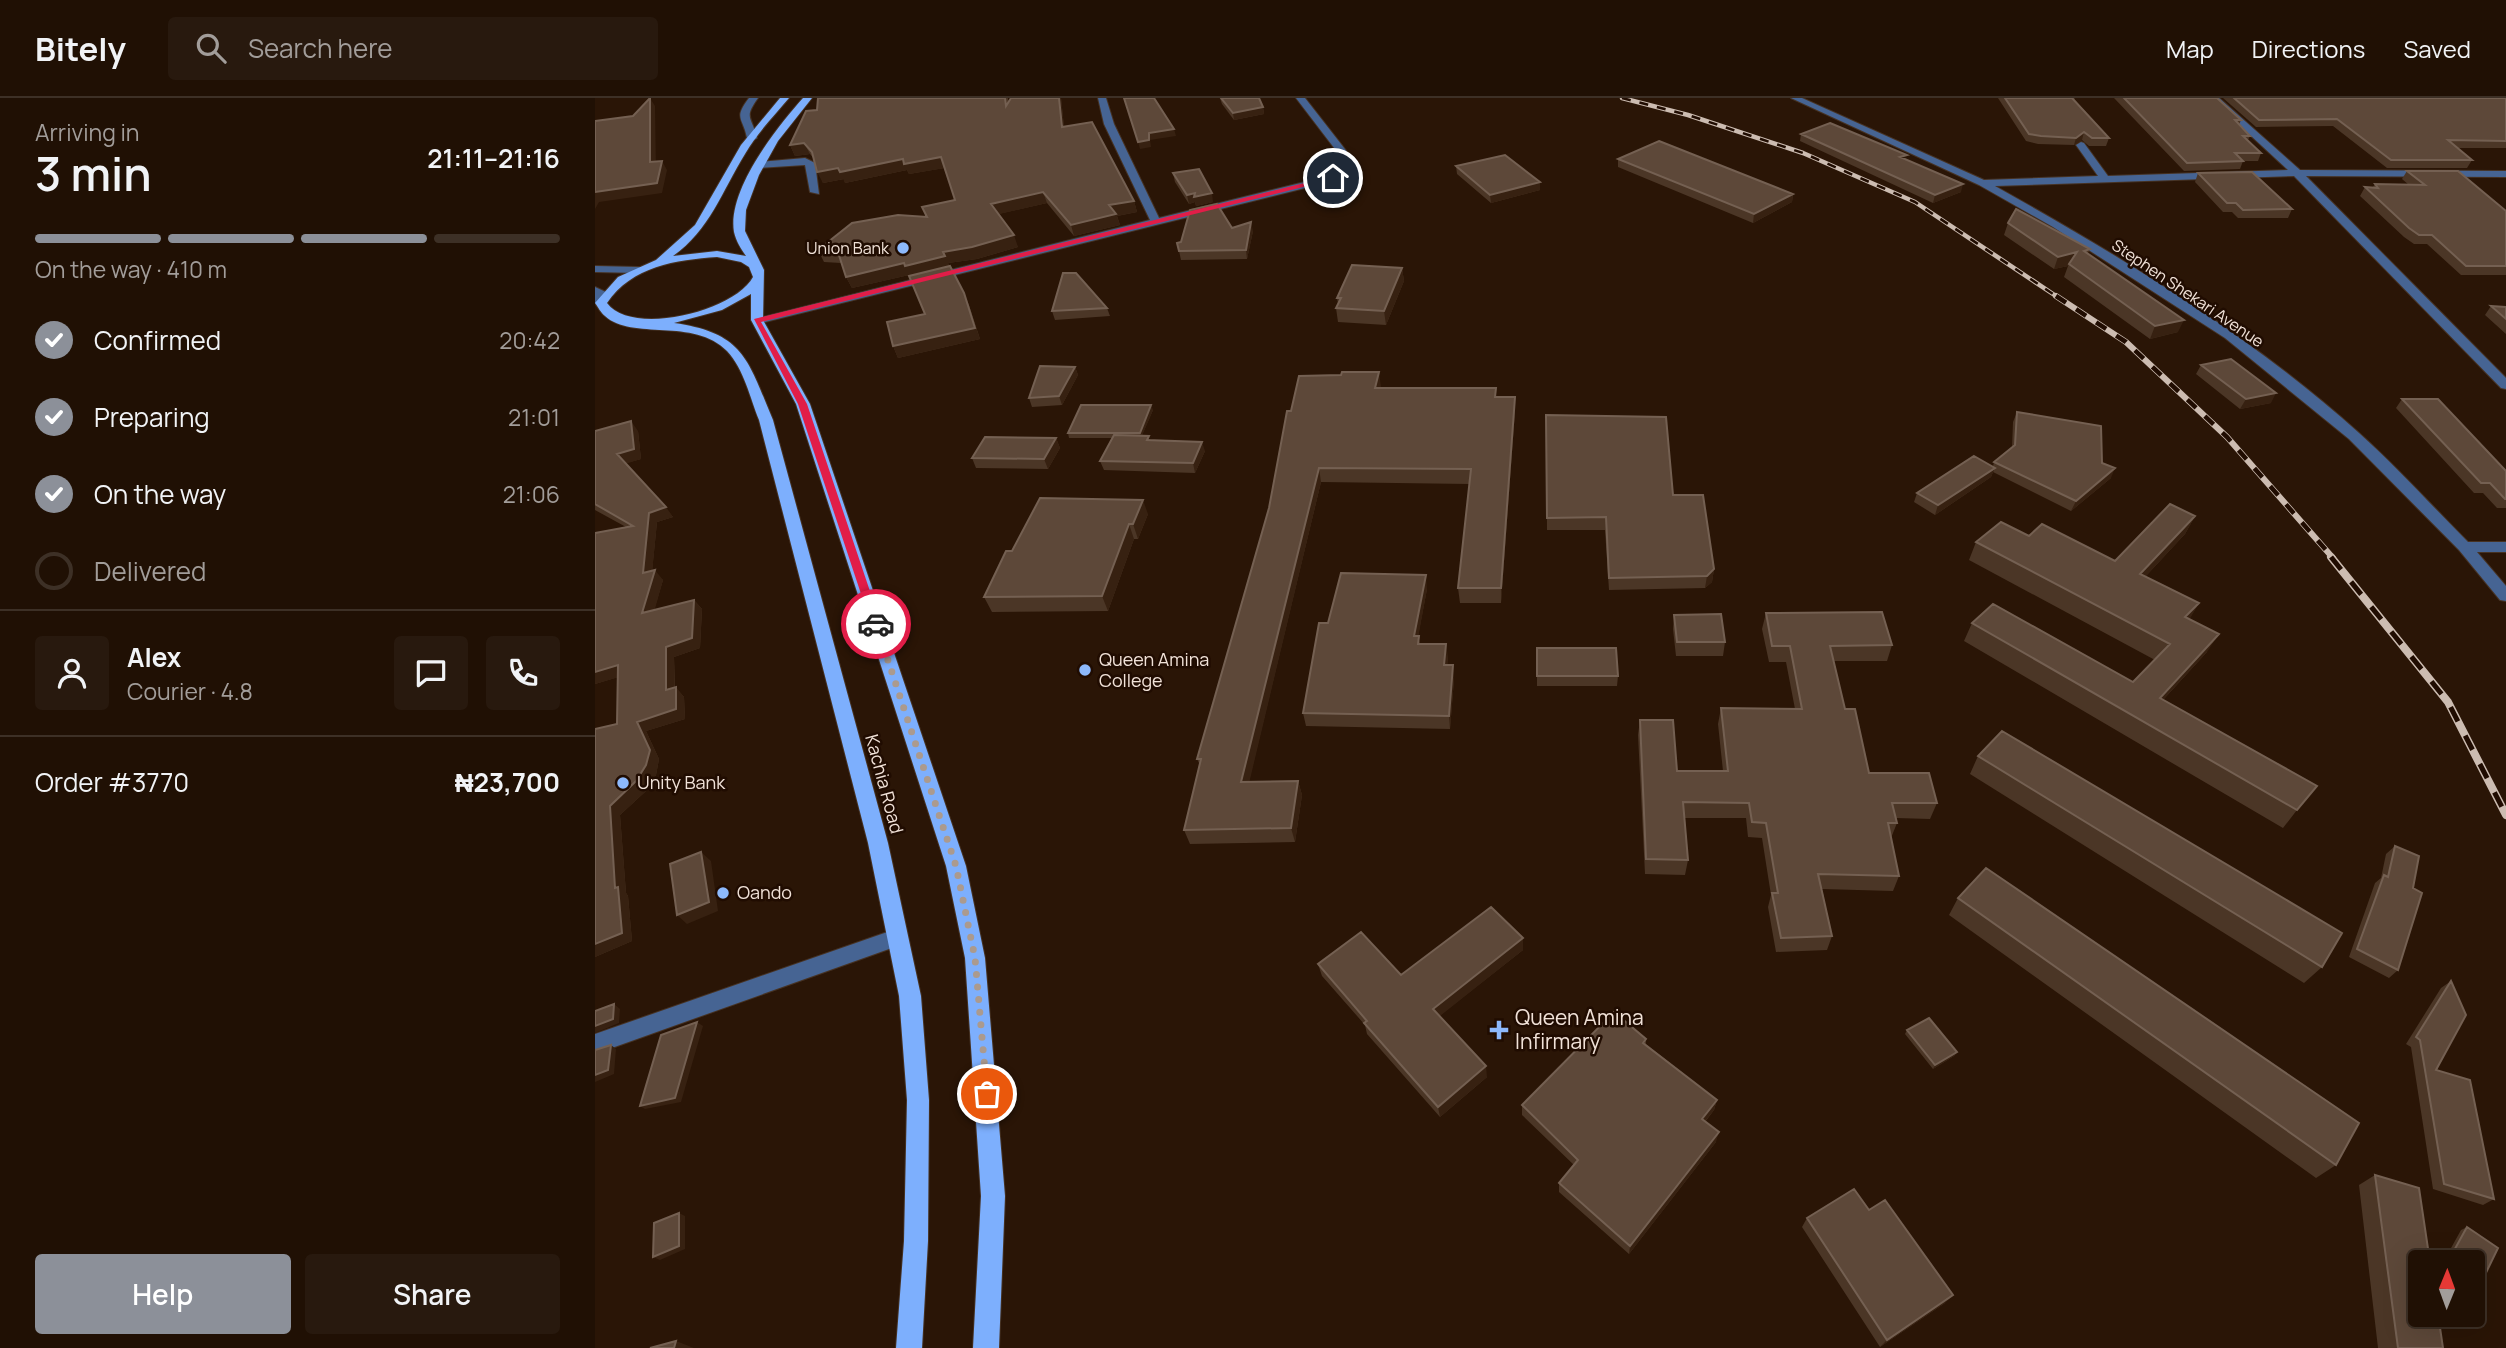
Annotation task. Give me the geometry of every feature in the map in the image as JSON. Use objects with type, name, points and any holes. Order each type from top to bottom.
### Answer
[{"type":"main road","points":[[653,265],[696,232],[709,216],[735,161],[759,125],[785,98]]},
{"type":"main road","points":[[808,98],[775,135],[759,165],[744,204],[739,227],[757,273],[757,320],[803,404],[956,866],[975,958],[986,1081],[993,1196],[986,1348]]},
{"type":"main road","points":[[717,254],[749,259],[757,273],[739,296],[709,311],[683,318],[634,323],[615,319],[604,312],[601,303],[606,292],[639,270],[686,257],[717,254]]},
{"type":"main road","name":"Kachia Road","points":[[634,323],[684,329],[723,341],[740,361],[766,419],[878,843],[896,938],[911,996],[918,1100],[916,1241],[909,1348]]},
{"type":"street","points":[[752,138],[750,128],[744,120],[744,111],[754,98]]},
{"type":"street","points":[[1103,98],[1109,124],[1156,222]]},
{"type":"street","points":[[757,320],[1333,178],[1345,165],[1343,153],[1300,98]]},
{"type":"street","name":"Stephen Shekari Avenue","points":[[1795,98],[1983,183],[2057,225],[2229,335],[2354,436],[2464,547],[2506,596]]},
{"type":"street","points":[[2214,98],[2297,173],[2506,385]]},
{"type":"street","points":[[2081,145],[2105,179]]},
{"type":"street","points":[[759,165],[805,161],[810,163],[815,192]]},
{"type":"street","points":[[1983,183],[2297,173],[2506,174]]},
{"type":"street","points":[[595,269],[639,270]]},
{"type":"street","points":[[595,290],[602,293],[601,303]]},
{"type":"street","points":[[2464,547],[2506,547]]},
{"type":"street","points":[[595,1044],[896,938]]},
{"type":"building","points":[[650,98],[650,162],[662,161],[657,183],[595,192],[595,121],[633,116]]},
{"type":"building","points":[[818,98],[1005,98],[1006,106],[1011,98],[1059,98],[1062,127],[1092,122],[1134,201],[1109,205],[1116,214],[1071,225],[1043,192],[991,204],[1014,235],[943,252],[945,256],[905,266],[904,263],[846,277],[838,252],[818,250],[852,223],[898,215],[927,217],[922,207],[955,200],[941,157],[904,164],[903,159],[840,172],[838,168],[817,172],[812,152],[804,143],[790,145],[806,111],[817,110]]},
{"type":"building","points":[[1124,98],[1154,98],[1174,129],[1149,133],[1149,140],[1138,142]]},
{"type":"building","points":[[1221,98],[1259,98],[1263,107],[1233,113]]},
{"type":"building","points":[[2005,98],[2072,98],[2109,138],[2092,138],[2084,132],[2076,138],[2029,134]]},
{"type":"building","points":[[2124,98],[2217,98],[2241,120],[2235,120],[2250,136],[2243,136],[2261,153],[2235,153],[2243,161],[2187,163]]},
{"type":"building","points":[[2234,98],[2506,98],[2506,141],[2448,140],[2472,160],[2391,160],[2337,119],[2259,120]]},
{"type":"building","points":[[1830,123],[1907,155],[1900,157],[1963,184],[1935,195],[1801,134]]},
{"type":"building","points":[[1659,141],[1793,194],[1754,214],[1618,159]]},
{"type":"building","points":[[1505,155],[1540,182],[1490,195],[1456,166]]},
{"type":"building","points":[[1199,169],[1212,193],[1194,197],[1195,193],[1187,195],[1173,173]]},
{"type":"building","points":[[2407,171],[2458,171],[2506,211],[2506,266],[2466,266],[2432,235],[2419,235],[2409,228],[2365,187],[2378,188],[2375,184],[2425,185]]},
{"type":"building","points":[[2252,172],[2292,209],[2243,210],[2236,203],[2227,203],[2198,173]]},
{"type":"building","points":[[1217,204],[1232,228],[1251,222],[1246,250],[1179,251],[1177,243],[1181,242],[1190,210]]},
{"type":"building","points":[[2016,209],[2090,249],[2084,251],[2184,320],[2155,326],[2069,264],[2077,252],[2058,257],[2008,223]]},
{"type":"building","points":[[1352,265],[1402,268],[1384,311],[1336,308],[1341,298],[1337,298]]},
{"type":"building","points":[[950,266],[964,293],[975,328],[893,346],[887,322],[925,314],[909,276]]},
{"type":"building","points":[[1063,273],[1076,273],[1107,308],[1052,311]]},
{"type":"building","points":[[2491,306],[2506,307],[2506,319]]},
{"type":"building","points":[[2231,359],[2276,393],[2246,399],[2201,365]]},
{"type":"building","points":[[1040,366],[1075,367],[1059,396],[1029,398]]},
{"type":"building","points":[[1342,372],[1379,372],[1375,388],[1496,388],[1495,397],[1515,397],[1501,588],[1458,588],[1471,469],[1319,468],[1241,782],[1298,781],[1291,828],[1184,830],[1201,759],[1197,759],[1269,508],[1287,411],[1291,411],[1299,376],[1341,375]]},
{"type":"building","points":[[2402,399],[2438,399],[2506,471],[2506,499],[2490,483],[2481,483]]},
{"type":"building","points":[[1081,405],[1151,405],[1140,433],[1068,433]]},
{"type":"building","points":[[2017,412],[2101,426],[2102,463],[2115,468],[2076,501],[1994,462],[2015,445]]},
{"type":"building","points":[[1546,415],[1666,417],[1673,495],[1703,495],[1714,569],[1707,576],[1609,578],[1606,517],[1547,518]]},
{"type":"building","points":[[631,421],[634,449],[617,454],[666,507],[649,513],[643,573],[655,570],[642,613],[694,600],[692,638],[666,647],[666,690],[676,687],[676,709],[637,722],[650,750],[646,765],[636,781],[610,806],[615,888],[618,887],[622,933],[595,944],[595,729],[617,724],[618,665],[595,672],[595,533],[633,526],[595,504],[595,431]]},
{"type":"building","points":[[1114,435],[1149,436],[1147,440],[1202,442],[1193,463],[1100,461]]},
{"type":"building","points":[[985,437],[1056,438],[1044,459],[972,458]]},
{"type":"building","points":[[1974,456],[1995,468],[1938,505],[1917,493]]},
{"type":"building","points":[[1040,498],[1143,500],[1133,524],[1129,524],[1102,596],[984,597],[1006,551],[1012,551]]},
{"type":"building","points":[[2170,504],[2195,516],[2140,574],[2199,603],[2185,617],[2219,634],[2160,698],[2317,786],[2297,810],[1972,623],[1993,604],[2133,682],[2170,644],[1976,542],[2001,522],[2029,536],[2042,524],[2115,561]]},
{"type":"building","points":[[1341,573],[1426,575],[1414,636],[1419,636],[1418,644],[1446,644],[1444,665],[1453,665],[1449,716],[1303,713],[1319,623],[1328,623]]},
{"type":"building","points":[[1882,612],[1892,645],[1830,646],[1845,709],[1855,709],[1869,773],[1929,773],[1937,803],[1892,803],[1897,823],[1888,823],[1899,876],[1818,874],[1832,936],[1781,938],[1772,893],[1778,893],[1766,823],[1752,822],[1749,803],[1683,802],[1688,860],[1646,859],[1640,720],[1673,720],[1677,771],[1728,771],[1721,708],[1802,709],[1790,646],[1772,646],[1766,613]]},
{"type":"building","points":[[1721,614],[1725,642],[1677,642],[1674,615]]},
{"type":"building","points":[[1537,648],[1616,648],[1618,676],[1537,676]]},
{"type":"building","points":[[2002,731],[2342,933],[2322,967],[1978,756]]},
{"type":"building","points":[[2395,846],[2419,856],[2413,888],[2422,893],[2398,970],[2357,949],[2384,875],[2388,877]]},
{"type":"building","points":[[701,852],[709,902],[677,915],[670,864]]},
{"type":"building","points":[[1986,868],[2359,1123],[2336,1165],[1958,898]]},
{"type":"building","points":[[1491,907],[1523,938],[1433,1009],[1486,1066],[1438,1107],[1364,1023],[1367,1021],[1318,964],[1361,932],[1401,975]]},
{"type":"building","points":[[2451,981],[2466,1015],[2436,1070],[2470,1080],[2494,1199],[2444,1184],[2420,1040],[2416,1037]]},
{"type":"building","points":[[614,1004],[613,1019],[595,1026],[595,1011]]},
{"type":"building","points":[[1614,1012],[1646,1039],[1643,1043],[1717,1100],[1702,1119],[1719,1132],[1630,1246],[1559,1183],[1578,1160],[1522,1105]]},
{"type":"building","points":[[1929,1018],[1957,1052],[1935,1065],[1907,1030]]},
{"type":"building","points":[[697,1022],[675,1098],[640,1106],[661,1035]]},
{"type":"building","points":[[611,1045],[608,1070],[595,1075],[595,1050]]},
{"type":"building","points":[[2375,1175],[2419,1188],[2428,1250],[2408,1250],[2408,1327],[2440,1327],[2443,1348],[2398,1348]]},
{"type":"building","points":[[1854,1189],[1869,1210],[1885,1200],[1953,1295],[1887,1340],[1807,1218]]},
{"type":"building","points":[[679,1213],[679,1246],[653,1257],[654,1223]]},
{"type":"building","points":[[2467,1227],[2498,1248],[2485,1275],[2485,1250],[2454,1250]]},
{"type":"building","points":[[676,1341],[674,1348],[650,1348]]},
{"type":"railway","points":[[1622,98],[1688,115],[1803,153],[1915,202],[2056,296]]},
{"type":"railway","points":[[2056,296],[2126,342],[2227,437],[2333,558]]},
{"type":"railway","points":[[2331,557],[2448,702],[2506,815]]},
{"type":"way so far","points":[[876,624],[956,866],[975,958],[987,1094]]},
{"type":"place","name":"Union Bank","points":[[903,248]]},
{"type":"place","name":"Queen Amina College","points":[[1085,670]]},
{"type":"place","name":"Unity Bank","points":[[623,783]]},
{"type":"place","name":"Oando","points":[[723,893]]},
{"type":"place","name":"Queen Amina Infirmary","points":[[1499,1030]]},
{"type":"route","points":[[876,624],[803,404],[757,320],[1333,178]]}]
